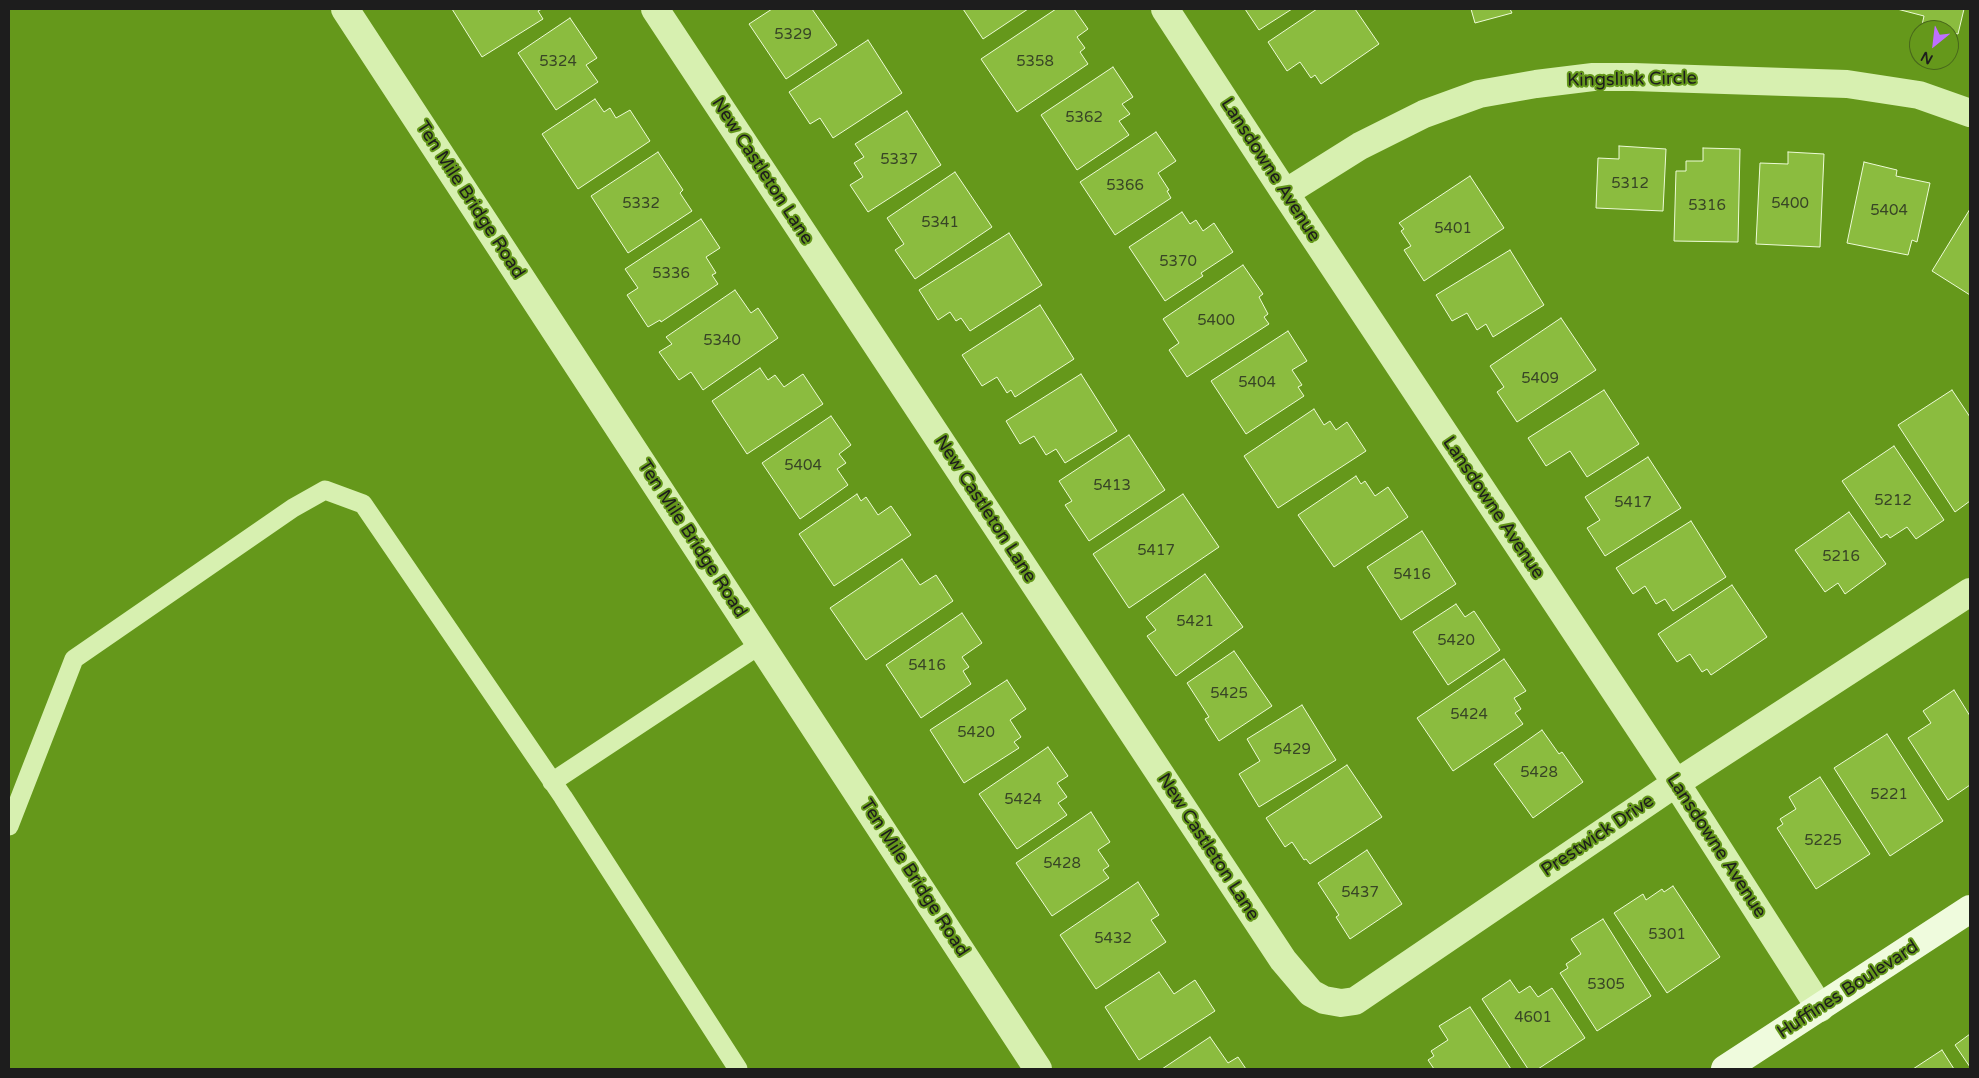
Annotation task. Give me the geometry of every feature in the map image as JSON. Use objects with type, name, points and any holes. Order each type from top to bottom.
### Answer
[{"type":"main road","name":"Huffines Boulevard","points":[[1725,1069],[1970,910]]},
{"type":"street","name":"Ten Mile Bridge Road","points":[[345,9],[1038,1069]]},
{"type":"street","name":"New Castleton Lane","points":[[655,9],[1283,960],[1311,993],[1324,1000]]},
{"type":"street","name":"Lansdowne Avenue","points":[[1165,9],[1676,783],[1820,1008]]},
{"type":"street","name":"Kingslink Circle","points":[[1285,193],[1360,146],[1424,114],[1479,94],[1574,79],[1633,77],[1847,84],[1920,95],[1970,113]]},
{"type":"street","name":"Prestwick Drive","points":[[1324,1000],[1342,1003],[1355,1001],[1676,783],[1970,592]]},
{"type":"lane","points":[[9,826],[74,659],[293,508],[325,490],[363,504],[552,782],[738,1069]]},
{"type":"lane","points":[[552,782],[761,644]]},
{"type":"building","points":[[452,9],[542,9],[538,11],[543,19],[482,57]]},
{"type":"building","points":[[772,9],[812,9],[837,45],[786,79],[749,24]]},
{"type":"building","points":[[963,9],[1028,9],[983,39]]},
{"type":"building","points":[[1056,9],[1074,9],[1088,29],[1077,37],[1085,48],[1080,52],[1088,64],[1017,112],[981,59]]},
{"type":"building","points":[[1245,9],[1292,9],[1259,30]]},
{"type":"building","points":[[1317,9],[1355,9],[1379,44],[1321,84],[1315,75],[1311,78],[1300,62],[1287,71],[1268,42]]},
{"type":"building","points":[[1471,9],[1510,9],[1512,13],[1475,23]]},
{"type":"building","points":[[1897,9],[1964,9],[1959,30],[1959,20],[1923,20],[1924,16]]},
{"type":"building","points":[[570,18],[597,58],[586,65],[598,82],[556,110],[518,53]]},
{"type":"building","points":[[868,40],[902,93],[833,138],[820,118],[810,124],[789,92]]},
{"type":"building","points":[[1113,67],[1133,97],[1122,104],[1130,114],[1119,121],[1129,135],[1077,170],[1041,115]]},
{"type":"building","points":[[595,99],[604,112],[610,108],[616,118],[630,110],[650,141],[578,189],[542,134]]},
{"type":"building","points":[[907,111],[941,165],[868,212],[850,185],[863,177],[854,163],[864,157],[855,144]]},
{"type":"building","points":[[1156,132],[1176,161],[1158,173],[1169,190],[1167,191],[1171,198],[1115,235],[1080,182]]},
{"type":"building","points":[[1619,146],[1666,149],[1663,211],[1596,208],[1598,158],[1619,159]]},
{"type":"building","points":[[1703,148],[1740,149],[1738,242],[1674,241],[1676,171],[1686,171],[1686,161],[1703,161]]},
{"type":"building","points":[[658,152],[683,190],[680,193],[692,211],[628,253],[591,196]]},
{"type":"building","points":[[1788,152],[1824,154],[1820,247],[1756,244],[1760,163],[1788,164]]},
{"type":"building","points":[[1864,162],[1897,170],[1896,176],[1930,183],[1917,242],[1912,240],[1908,255],[1847,243]]},
{"type":"building","points":[[955,172],[992,227],[915,279],[895,250],[904,244],[887,218]]},
{"type":"building","points":[[1470,176],[1504,228],[1424,281],[1404,250],[1411,246],[1401,231],[1404,229],[1399,223]]},
{"type":"building","points":[[1970,209],[1970,295],[1932,271]]},
{"type":"building","points":[[1182,212],[1190,224],[1196,220],[1203,231],[1214,223],[1233,252],[1201,273],[1203,276],[1165,301],[1129,247]]},
{"type":"building","points":[[701,219],[720,248],[706,257],[716,273],[712,275],[718,284],[661,322],[660,320],[648,327],[627,295],[638,288],[625,269]]},
{"type":"building","points":[[1009,233],[1042,285],[970,331],[961,318],[956,321],[950,312],[938,320],[919,290]]},
{"type":"building","points":[[1510,250],[1544,305],[1493,337],[1486,324],[1477,330],[1467,313],[1452,321],[1436,295]]},
{"type":"building","points":[[1243,265],[1263,294],[1259,297],[1268,314],[1264,317],[1269,324],[1187,377],[1169,350],[1179,343],[1163,319]]},
{"type":"building","points":[[735,290],[751,313],[758,308],[778,338],[703,390],[691,372],[679,380],[659,352],[672,344],[666,337]]},
{"type":"building","points":[[1040,305],[1074,359],[1015,397],[1011,390],[1007,393],[997,377],[982,386],[962,355]]},
{"type":"building","points":[[1561,318],[1596,370],[1517,422],[1497,392],[1504,387],[1490,366]]},
{"type":"building","points":[[1288,331],[1307,361],[1292,370],[1302,385],[1298,387],[1304,396],[1246,434],[1211,381]]},
{"type":"building","points":[[760,368],[768,380],[775,375],[784,387],[803,374],[823,404],[747,454],[712,401]]},
{"type":"building","points":[[1081,374],[1117,431],[1065,463],[1056,449],[1046,455],[1034,436],[1020,444],[1006,421]]},
{"type":"building","points":[[1604,390],[1639,444],[1587,477],[1570,451],[1546,466],[1528,438]]},
{"type":"building","points":[[1952,390],[1970,417],[1970,501],[1955,512],[1898,425]]},
{"type":"building","points":[[1314,409],[1324,425],[1330,421],[1336,430],[1347,422],[1366,451],[1278,508],[1244,456]]},
{"type":"building","points":[[831,416],[851,445],[839,454],[846,463],[837,469],[848,485],[800,519],[762,463]]},
{"type":"building","points":[[1129,435],[1165,490],[1089,541],[1065,505],[1072,501],[1059,481]]},
{"type":"building","points":[[1894,446],[1944,520],[1916,539],[1907,527],[1890,538],[1887,534],[1881,538],[1842,481]]},
{"type":"building","points":[[1648,457],[1681,508],[1605,556],[1587,528],[1600,520],[1585,497]]},
{"type":"building","points":[[1356,476],[1361,484],[1365,481],[1375,496],[1388,487],[1408,517],[1334,567],[1298,515]]},
{"type":"building","points":[[857,494],[861,501],[866,497],[878,515],[891,506],[911,535],[834,586],[799,534]]},
{"type":"building","points":[[1183,494],[1219,547],[1129,608],[1093,554]]},
{"type":"building","points":[[1849,512],[1886,564],[1845,594],[1838,583],[1825,592],[1795,550]]},
{"type":"building","points":[[1691,521],[1726,577],[1673,611],[1665,599],[1656,604],[1645,586],[1633,594],[1616,568]]},
{"type":"building","points":[[1422,531],[1456,584],[1401,620],[1367,567]]},
{"type":"building","points":[[902,559],[920,585],[936,575],[953,601],[866,660],[830,608]]},
{"type":"building","points":[[1205,574],[1243,627],[1176,676],[1147,636],[1156,630],[1146,617]]},
{"type":"building","points":[[1732,585],[1767,637],[1711,675],[1707,669],[1702,672],[1690,654],[1677,662],[1658,634]]},
{"type":"building","points":[[1456,604],[1465,617],[1474,611],[1500,650],[1448,685],[1413,632]]},
{"type":"building","points":[[962,613],[982,643],[962,657],[969,667],[963,671],[971,684],[921,718],[886,665]]},
{"type":"building","points":[[1234,651],[1272,706],[1219,741],[1205,719],[1209,717],[1187,683]]},
{"type":"building","points":[[1504,659],[1526,691],[1514,698],[1521,709],[1515,713],[1523,724],[1453,771],[1417,718]]},
{"type":"building","points":[[1007,680],[1026,709],[1010,720],[1021,737],[1014,742],[1019,748],[964,783],[930,730]]},
{"type":"building","points":[[1954,690],[1970,716],[1970,785],[1948,800],[1908,738],[1931,723],[1923,711]]},
{"type":"building","points":[[1302,705],[1336,760],[1259,807],[1239,774],[1260,761],[1247,739]]},
{"type":"building","points":[[1542,730],[1559,754],[1562,752],[1583,782],[1533,818],[1494,764]]},
{"type":"building","points":[[1887,734],[1943,821],[1890,856],[1834,768]]},
{"type":"building","points":[[1048,747],[1068,776],[1057,783],[1067,797],[1058,803],[1067,815],[1017,849],[979,794]]},
{"type":"building","points":[[1347,765],[1382,817],[1310,864],[1306,859],[1304,860],[1292,842],[1285,847],[1266,818]]},
{"type":"building","points":[[1820,777],[1870,854],[1816,889],[1777,828],[1783,824],[1780,819],[1796,809],[1789,797]]},
{"type":"building","points":[[1091,812],[1110,842],[1098,850],[1109,866],[1103,870],[1109,878],[1052,916],[1016,863]]},
{"type":"building","points":[[1367,850],[1402,904],[1350,939],[1336,917],[1339,915],[1318,883]]},
{"type":"building","points":[[1138,882],[1159,915],[1151,920],[1166,942],[1096,989],[1060,935]]},
{"type":"building","points":[[1673,886],[1720,957],[1667,993],[1614,913],[1643,894],[1646,900],[1662,889],[1664,892]]},
{"type":"building","points":[[1603,919],[1651,996],[1597,1031],[1560,973],[1568,968],[1566,964],[1581,954],[1571,939]]},
{"type":"building","points":[[1159,972],[1174,994],[1195,980],[1215,1011],[1139,1060],[1105,1007]]},
{"type":"building","points":[[1510,980],[1519,993],[1530,986],[1538,997],[1552,988],[1585,1038],[1538,1069],[1528,1069],[1482,999]]},
{"type":"building","points":[[1470,1007],[1511,1069],[1434,1069],[1428,1060],[1434,1056],[1431,1051],[1448,1040],[1439,1026]]},
{"type":"building","points":[[1970,1034],[1970,1067],[1955,1045]]},
{"type":"building","points":[[1210,1037],[1228,1063],[1238,1057],[1246,1069],[1162,1069]]},
{"type":"building","points":[[1942,1050],[1954,1069],[1913,1069]]}]
